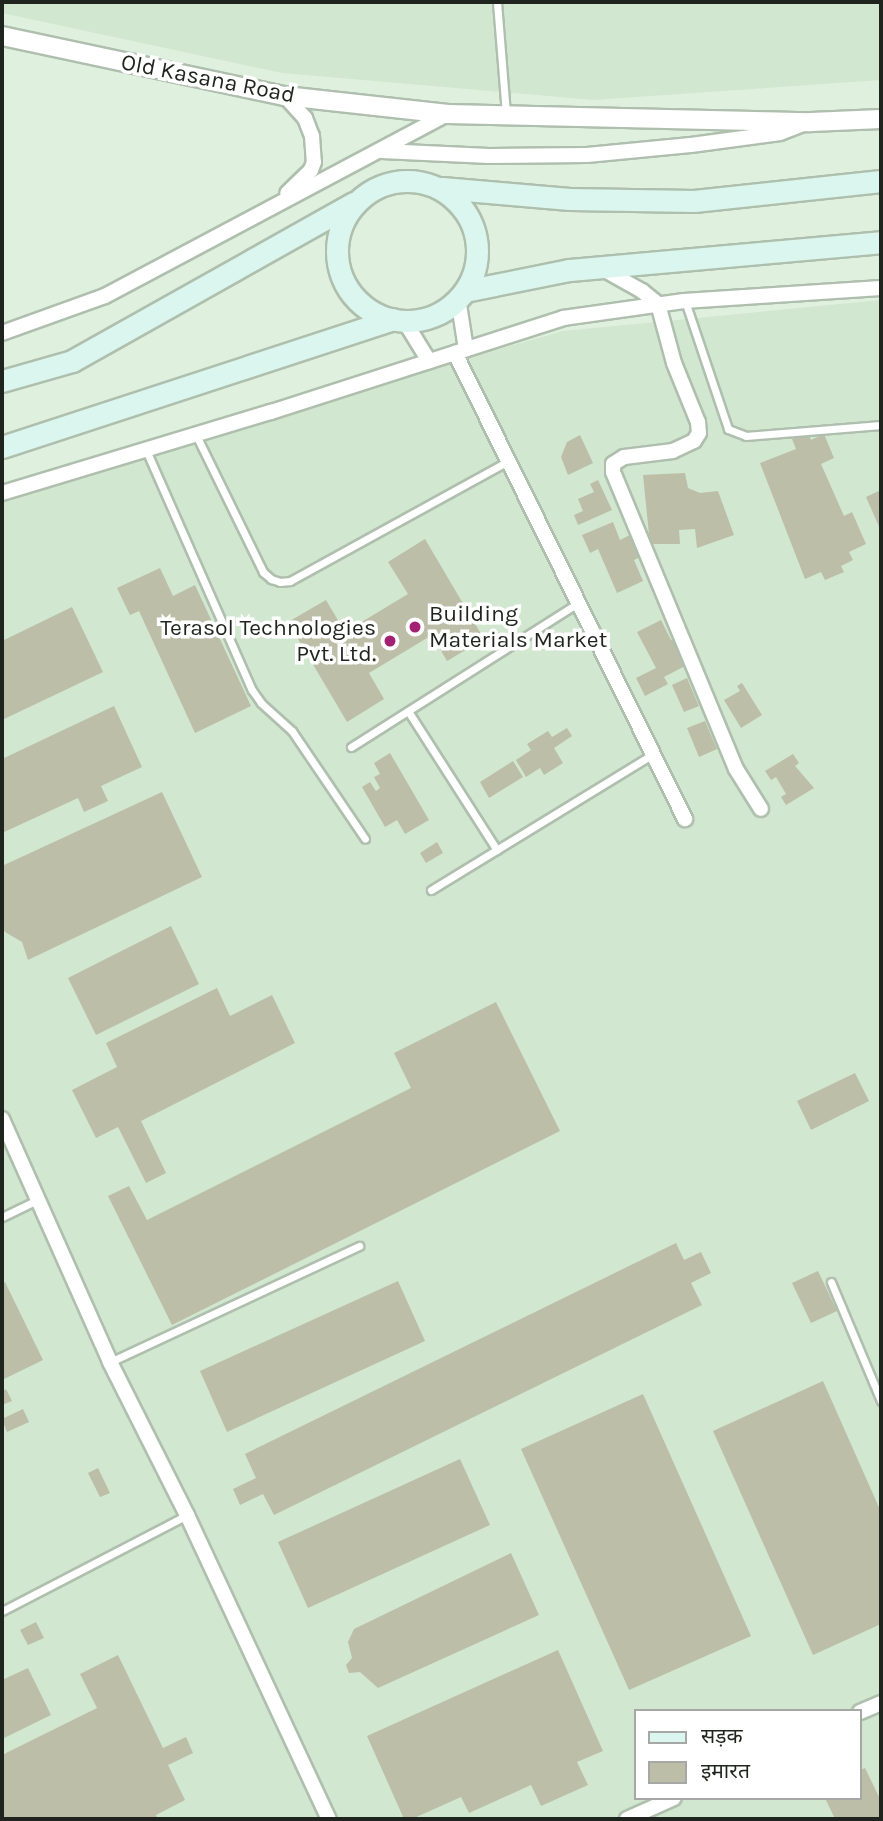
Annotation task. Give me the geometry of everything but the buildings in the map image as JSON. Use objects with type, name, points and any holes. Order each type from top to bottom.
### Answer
[{"type":"main road","points":[[442,188],[570,199],[694,201],[878,180]]},
{"type":"main road","points":[[2,381],[72,361],[354,203],[384,183],[426,181],[442,188],[458,200],[476,234],[477,264],[462,294],[436,315],[399,321],[2,447]]},
{"type":"main road","points":[[354,203],[336,242],[340,276],[360,304],[380,317],[399,321]]},
{"type":"main road","points":[[462,294],[558,272],[881,242]]},
{"type":"street","name":"Old Kasana Road","points":[[2,36],[285,96],[417,108],[448,114],[811,122],[881,120]]},
{"type":"street","points":[[273,206],[303,180],[314,162],[312,136],[305,118],[285,96]]},
{"type":"street","points":[[2,333],[105,296],[448,114]]},
{"type":"street","points":[[381,151],[489,156],[587,155],[780,133],[811,122]]},
{"type":"street","points":[[601,268],[642,291],[658,304],[674,363],[698,422],[699,433],[694,442],[673,451],[624,457],[613,464],[612,472],[736,769],[761,809]]},
{"type":"street","points":[[2,493],[196,435],[563,318],[684,301],[881,288]]},
{"type":"street","points":[[462,294],[461,351],[508,461],[685,819]]},
{"type":"street","points":[[399,321],[429,361]]},
{"type":"street","points":[[2,1119],[110,1362],[187,1515],[328,1819]]},
{"type":"street","points":[[862,1711],[881,1703]]},
{"type":"street","points":[[627,1819],[670,1800]]},
{"type":"lane","points":[[497,2],[506,114]]},
{"type":"lane","points":[[684,301],[723,423],[735,434],[746,436],[881,425]]},
{"type":"lane","points":[[196,435],[263,572],[280,582],[290,581],[508,461]]},
{"type":"lane","points":[[146,450],[252,690],[261,703],[292,731],[365,839]]},
{"type":"lane","points":[[351,747],[578,602]]},
{"type":"lane","points":[[408,711],[497,850]]},
{"type":"lane","points":[[431,890],[653,754]]},
{"type":"lane","points":[[2,1217],[39,1199]]},
{"type":"lane","points":[[110,1362],[359,1246]]},
{"type":"lane","points":[[831,1282],[881,1401]]},
{"type":"lane","points":[[2,1611],[187,1515]]},
{"type":"shaded area","points":[[2,2],[881,2],[881,80],[593,100],[282,73],[2,13]]},
{"type":"shaded area","points":[[881,300],[881,1819],[2,1819],[2,490],[563,331]]},
{"type":"place","name":"Building Materials Market","points":[[415,627]]},
{"type":"place","name":"Terasol Technologies Pvt. Ltd.","points":[[390,641]]}]
